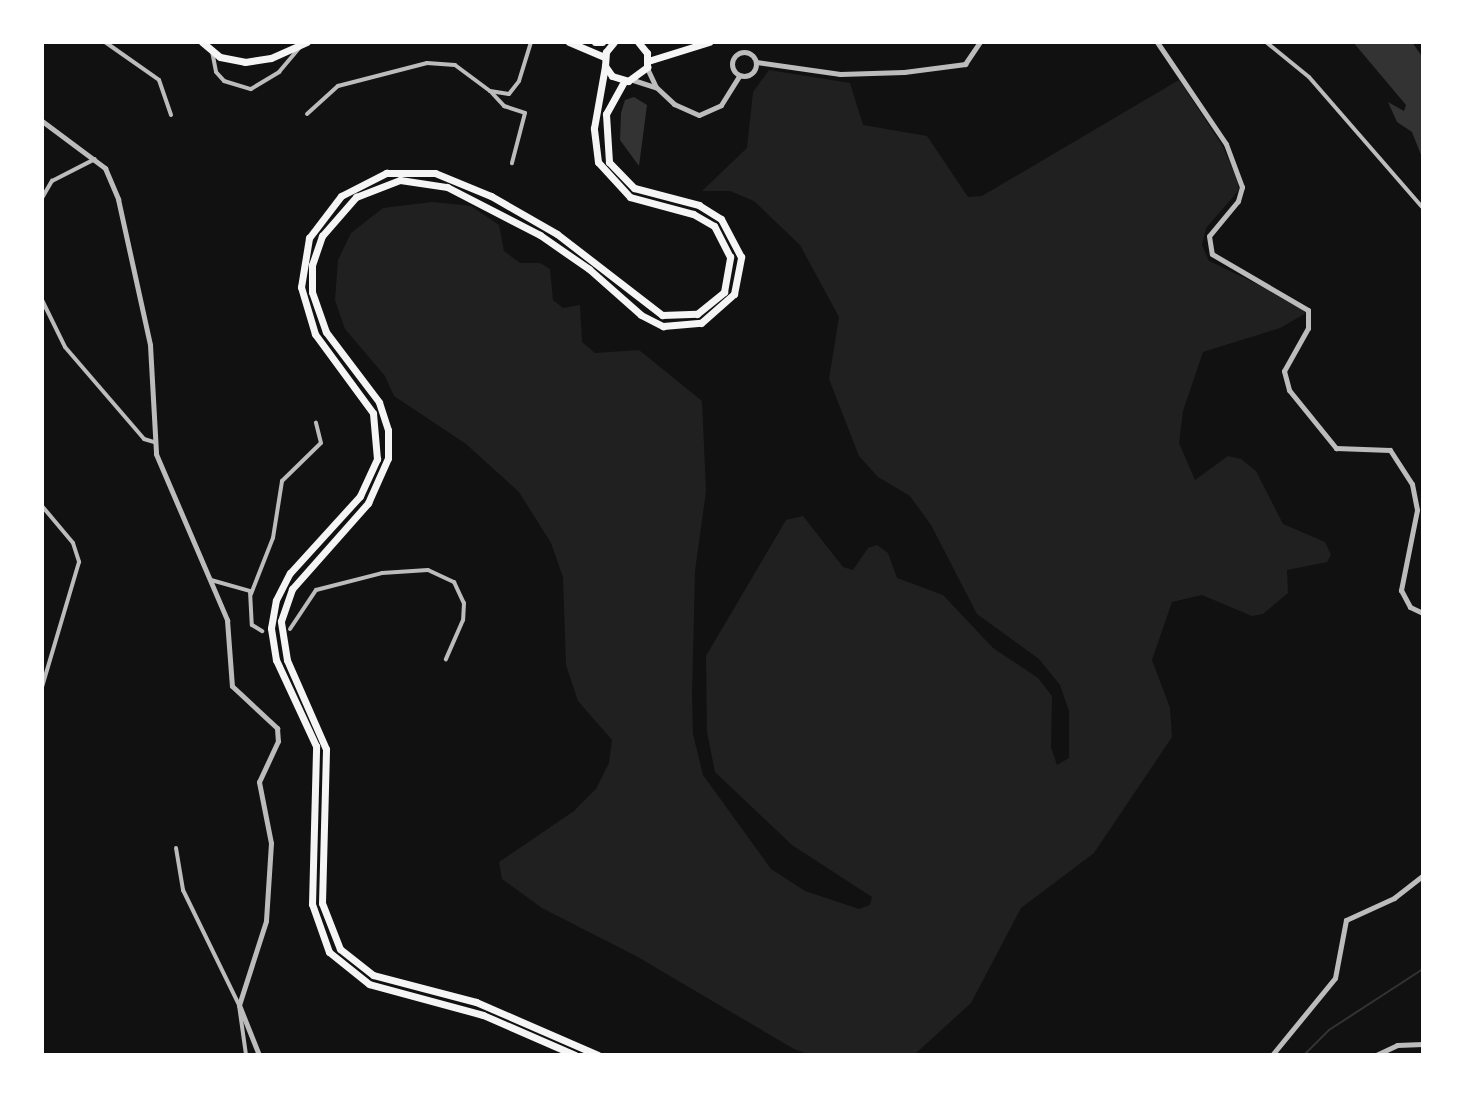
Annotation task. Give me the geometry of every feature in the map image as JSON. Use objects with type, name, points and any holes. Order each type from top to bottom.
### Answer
[{"type":"main road","points":[[202,42],[212,51],[232,60],[258,61],[304,43]]},
{"type":"main road","points":[[569,42],[605,61],[628,81]]},
{"type":"main road","points":[[595,42],[602,42]]},
{"type":"main road","points":[[575,1055],[483,1015],[369,984],[329,952],[312,904],[316,746],[276,660],[271,628],[276,600],[290,573],[360,496],[377,459],[373,413],[315,334],[301,287],[305,251],[314,227],[352,188],[399,171],[435,173],[460,181],[557,234],[662,315],[697,314],[724,292],[730,257],[714,226],[693,214],[630,197],[598,162],[594,128],[605,61],[614,42]]},
{"type":"main road","points":[[647,64],[640,42],[652,42]]},
{"type":"main road","points":[[598,1055],[476,1002],[373,975],[340,949],[322,903],[326,749],[287,660],[281,621],[292,589],[368,503],[388,458],[388,430],[379,402],[326,332],[312,292],[312,265],[322,236],[356,197],[400,180],[447,187],[540,235],[589,269],[641,315],[663,326],[701,323],[734,294],[741,257],[721,219],[699,205],[634,188],[609,162],[606,114],[628,81],[647,64],[672,51],[709,42]]},
{"type":"street","points":[[105,42],[159,80],[171,115]]},
{"type":"street","points":[[490,91],[503,95],[514,89],[531,42]]},
{"type":"street","points":[[739,76],[732,65],[735,55],[749,53],[756,62],[840,74],[904,72],[965,64],[980,42]]},
{"type":"street","points":[[1157,42],[1226,144],[1242,187],[1238,201],[1209,236],[1212,254],[1308,310],[1308,328],[1284,371],[1289,390],[1336,448],[1390,450],[1412,484],[1417,510],[1401,590],[1410,607],[1423,613]]},
{"type":"street","points":[[1266,42],[1309,77],[1422,207]]},
{"type":"street","points":[[212,51],[216,72],[224,81],[251,89],[279,72],[304,43]]},
{"type":"street","points":[[739,76],[753,74],[756,62]]},
{"type":"street","points":[[307,114],[338,86],[427,63],[461,67],[504,106],[525,113],[512,163]]},
{"type":"street","points":[[647,64],[656,87],[681,110],[704,115],[721,105],[739,76]]},
{"type":"street","points":[[628,81],[656,87]]},
{"type":"street","points":[[42,121],[105,168],[118,199],[150,345],[154,442],[227,620],[232,686],[277,728],[278,741],[265,765],[259,789],[271,838],[267,914],[239,1005],[246,1055]]},
{"type":"street","points":[[42,198],[52,181],[94,158]]},
{"type":"street","points":[[42,300],[65,347],[144,439],[154,442]]},
{"type":"street","points":[[262,631],[252,625],[251,594],[273,538],[282,481],[321,443],[316,423]]},
{"type":"street","points":[[42,506],[76,548],[79,562],[42,687]]},
{"type":"street","points":[[290,629],[316,590],[382,573],[428,570],[454,582],[464,603],[446,659]]},
{"type":"street","points":[[211,580],[251,594]]},
{"type":"street","points":[[176,848],[183,890],[239,1005],[259,1055]]},
{"type":"street","points":[[1272,1055],[1335,978],[1346,920],[1394,898],[1423,875]]},
{"type":"street","points":[[1376,1055],[1397,1045],[1423,1044]]},
{"type":"street","points":[[274,1055],[293,1055]]},
{"type":"shaded area","points":[[1353,42],[1412,42],[1423,58],[1423,160],[1412,132],[1397,122],[1388,102],[1404,111],[1406,105]]},
{"type":"shaded area","points":[[769,70],[850,83],[863,125],[927,136],[968,197],[982,196],[1179,80],[1222,145],[1239,190],[1206,228],[1202,245],[1209,261],[1295,302],[1306,313],[1280,328],[1203,352],[1183,411],[1179,443],[1195,480],[1228,456],[1241,459],[1256,471],[1283,524],[1325,542],[1331,555],[1327,562],[1287,570],[1288,593],[1263,614],[1252,616],[1202,595],[1172,602],[1152,660],[1170,708],[1172,737],[1094,853],[1021,908],[971,1003],[914,1055],[811,1055],[794,1049],[636,956],[542,908],[502,879],[499,862],[574,811],[596,789],[609,763],[612,740],[578,701],[566,665],[563,577],[551,543],[519,492],[466,444],[394,396],[385,376],[345,329],[335,300],[338,260],[351,233],[383,208],[432,202],[471,206],[499,225],[504,251],[520,263],[540,263],[550,269],[553,300],[563,308],[580,305],[582,342],[595,353],[639,350],[702,401],[706,491],[695,571],[692,694],[693,734],[703,775],[771,869],[805,891],[859,909],[870,905],[872,897],[792,845],[715,772],[707,732],[706,656],[786,520],[803,516],[843,567],[853,570],[868,548],[877,545],[888,553],[897,578],[943,595],[993,648],[1038,678],[1052,696],[1051,747],[1057,765],[1069,758],[1069,711],[1060,685],[1039,659],[977,614],[931,525],[910,496],[878,477],[859,456],[829,379],[839,317],[800,245],[754,201],[730,191],[702,191],[747,148],[753,92]]},
{"type":"shaded area","points":[[634,97],[647,105],[639,166],[620,140],[625,100]]},
{"type":"waterway","points":[[1304,1055],[1329,1030],[1423,969]]}]
